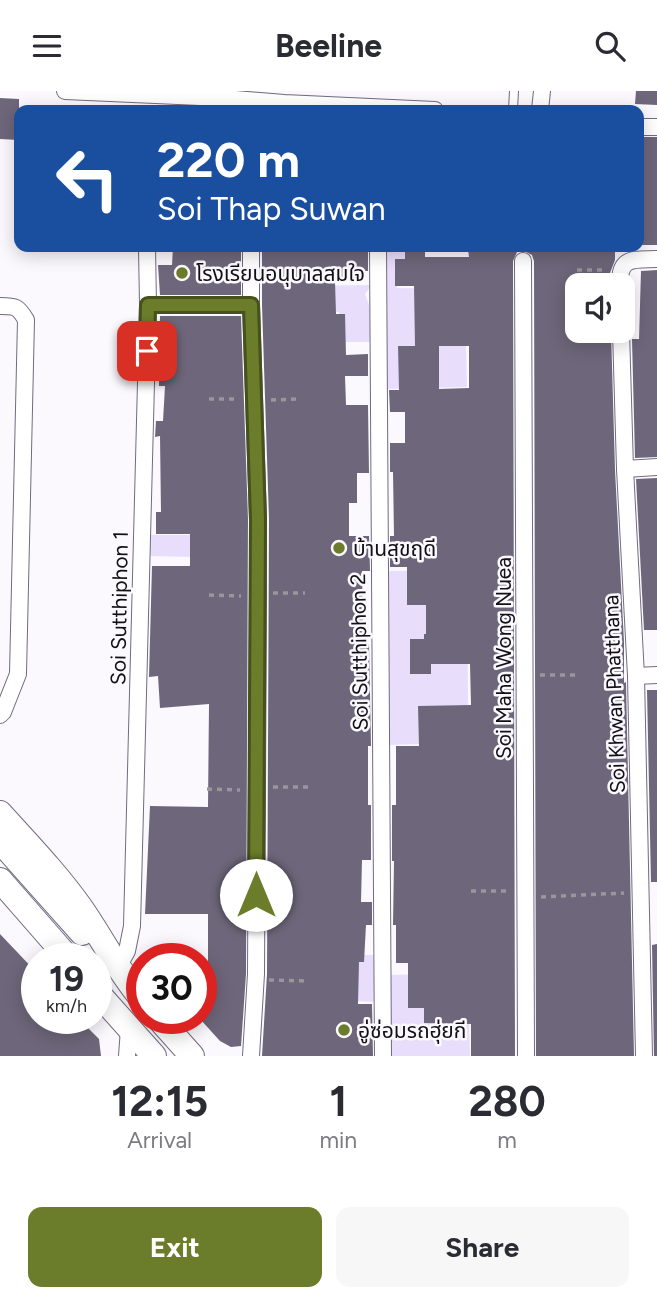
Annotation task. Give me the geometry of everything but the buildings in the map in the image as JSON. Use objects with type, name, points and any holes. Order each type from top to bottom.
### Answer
[{"type":"main road","points":[[0,813],[63,883],[83,910],[118,971]]},
{"type":"main road","points":[[0,841],[126,980]]},
{"type":"main road","points":[[0,880],[55,943]]},
{"type":"main road","points":[[112,1009],[126,1025]]},
{"type":"main road","points":[[134,1034],[154,1056]]},
{"type":"main road","points":[[172,1034],[192,1056]]},
{"type":"street","points":[[65,91],[141,103],[185,94],[223,98],[284,97],[397,105]]},
{"type":"street","name":"Soi Sutthiphon 1","points":[[118,971],[127,951],[132,926],[147,252]]},
{"type":"street","points":[[251,252],[258,595],[256,980],[251,1056]]},
{"type":"street","name":"Soi Sutthiphon 2","points":[[377,252],[383,1056]]},
{"type":"street","points":[[621,273],[624,264],[636,253],[657,259]]},
{"type":"street","name":"Soi Maha Wong Nuea","points":[[523,261],[526,1056]]},
{"type":"street","points":[[148,305],[251,305]]},
{"type":"street","points":[[0,306],[15,306],[26,320],[19,674],[1,712]]},
{"type":"street","name":"Soi Khwan Phatthana","points":[[621,343],[625,469],[649,892],[644,1056]]},
{"type":"street","points":[[625,469],[657,467]]},
{"type":"street","points":[[636,676],[657,675]]},
{"type":"street","points":[[127,1056],[129,1034]]},
{"type":"path","points":[[577,270],[593,273]]},
{"type":"path","points":[[209,400],[299,399]]},
{"type":"path","points":[[209,595],[305,593]]},
{"type":"path","points":[[524,675],[575,675]]},
{"type":"path","points":[[207,789],[312,787]]},
{"type":"path","points":[[471,891],[525,894],[649,892]]},
{"type":"path","points":[[256,980],[309,981]]},
{"type":"shaded area","points":[[386,252],[408,252],[407,261],[397,262],[397,288],[447,289],[466,343],[467,387],[386,389]]},
{"type":"shaded area","points":[[372,285],[365,294],[371,310],[372,342],[341,342],[339,312],[296,313],[295,286]]},
{"type":"shaded area","points":[[148,535],[193,535],[194,557],[148,556]]},
{"type":"shaded area","points":[[467,570],[468,709],[425,744],[388,745],[387,571]]},
{"type":"shaded area","points":[[356,955],[376,955],[377,1002],[354,1001]]},
{"type":"shaded area","points":[[424,974],[469,1020],[470,1056],[389,1056],[389,975]]},
{"type":"place","name":"โรงเรียนอนุบาลสมใจ","points":[[182,273]]},
{"type":"place","name":"บ้านสุขฤดี","points":[[339,548]]},
{"type":"place","name":"อู่ซ่อมรถฮุ่ยกี","points":[[344,1030]]},
{"type":"route","points":[[147,351],[148,305],[251,305],[258,519],[256,895]]}]
